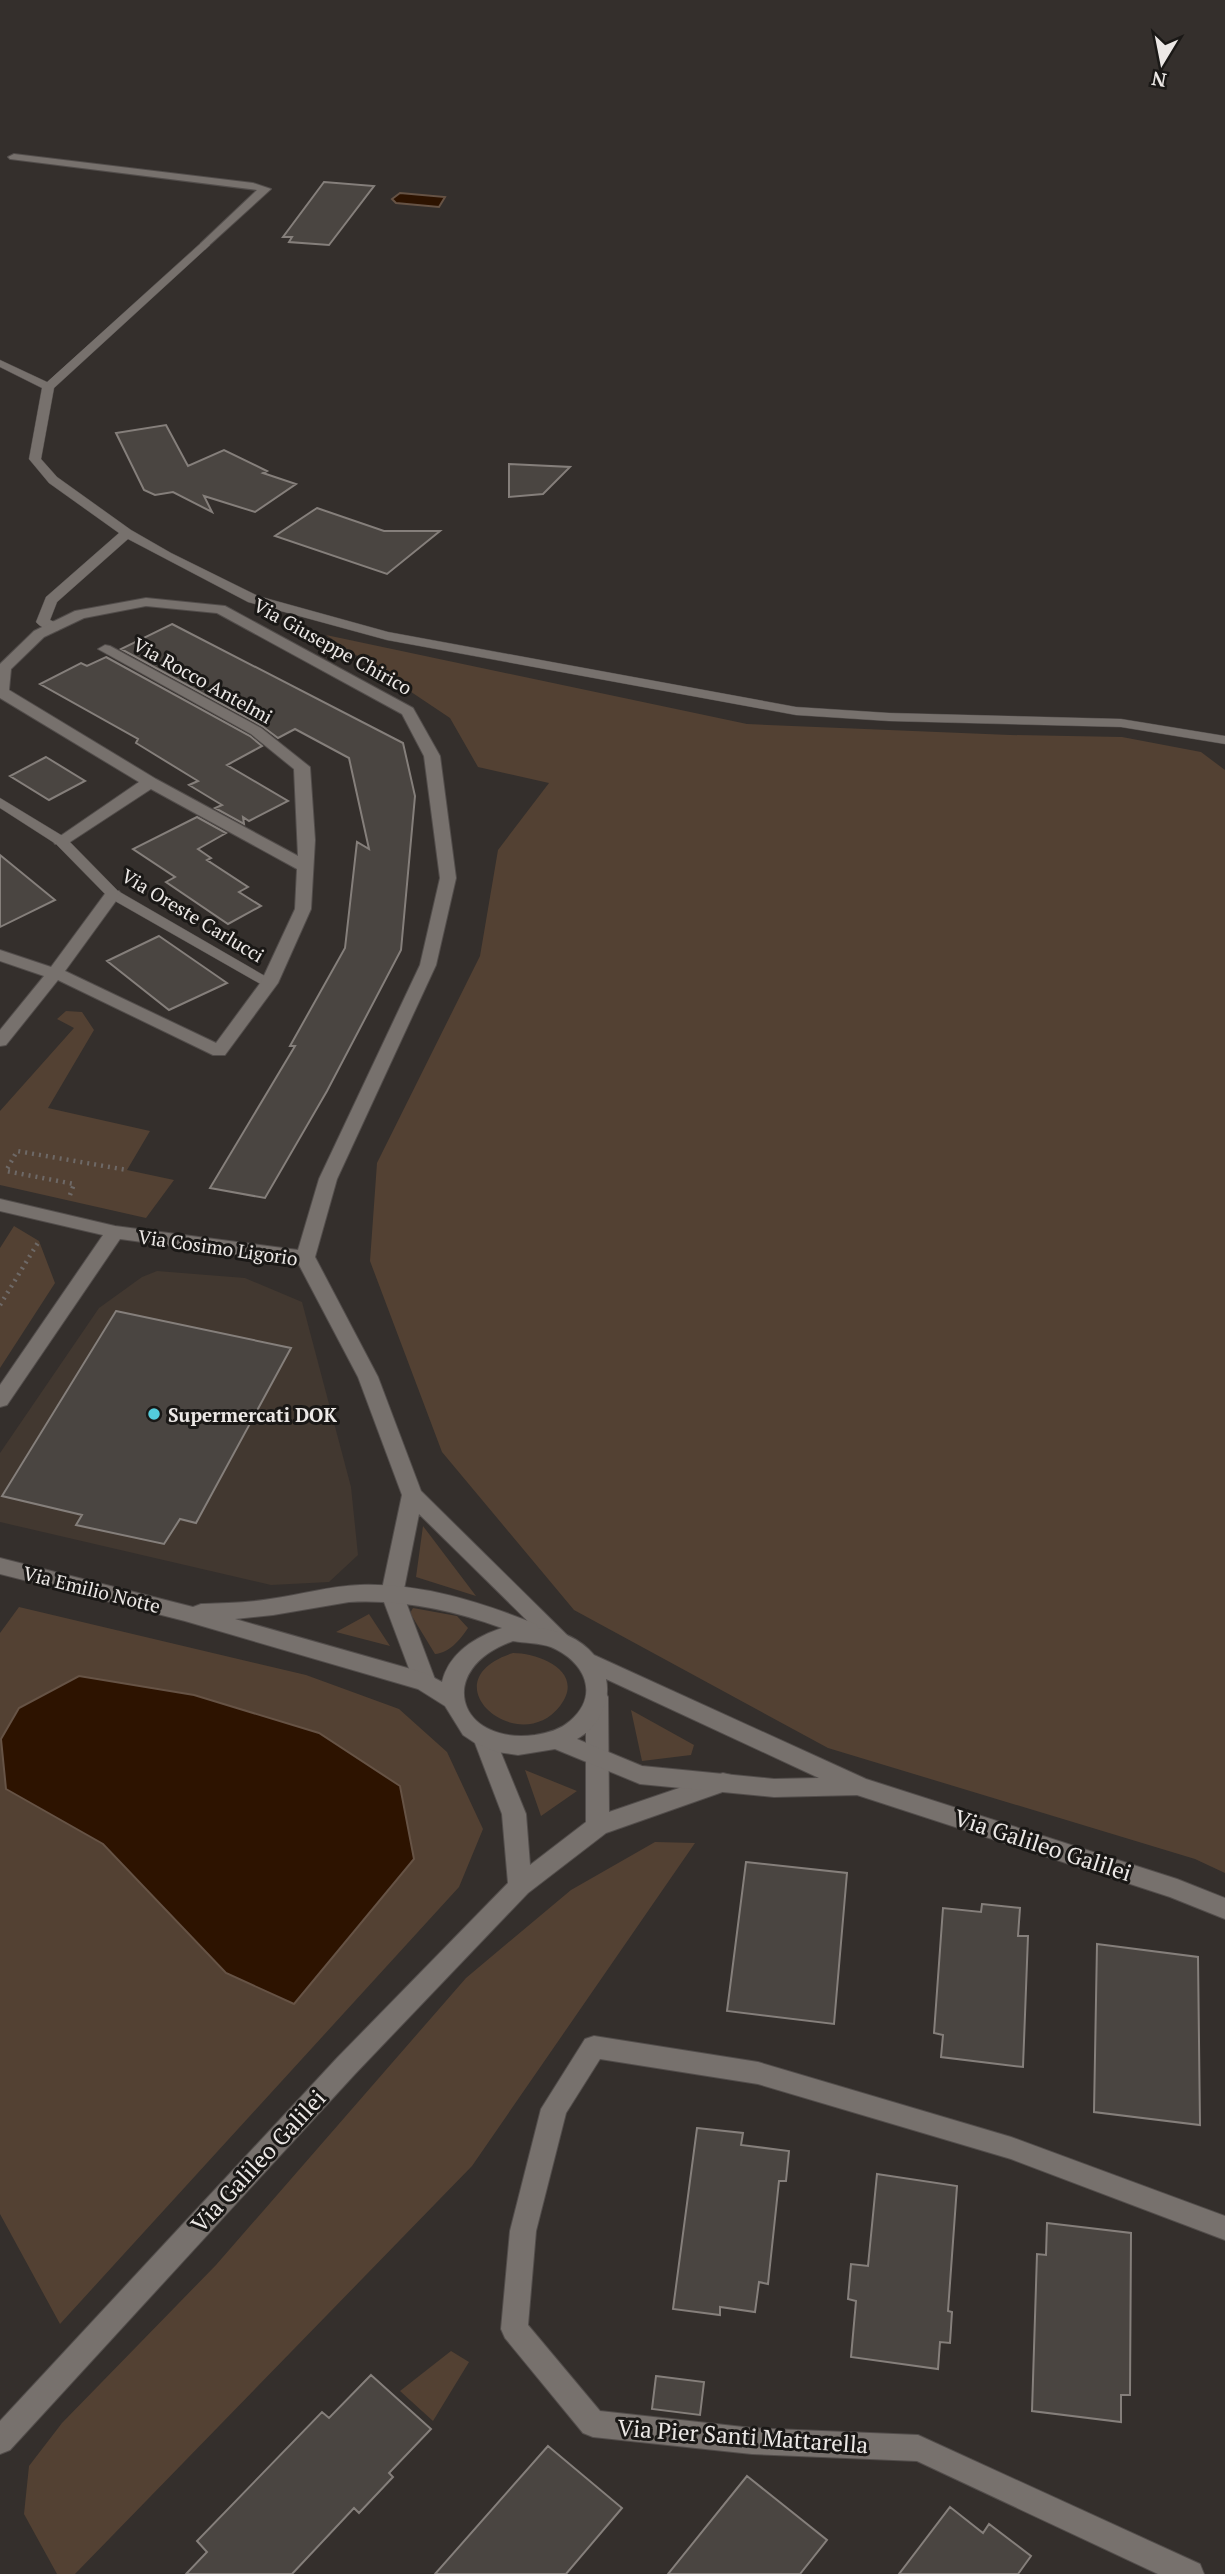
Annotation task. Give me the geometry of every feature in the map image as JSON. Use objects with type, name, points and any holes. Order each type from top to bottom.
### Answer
[{"type":"street","points":[[15,157],[265,189],[205,245]]},
{"type":"street","name":"Via Giuseppe Chirico","points":[[150,782],[1,692],[4,668],[39,634],[80,614],[146,602],[220,609],[408,711],[432,756],[448,878],[428,965],[328,1179],[305,1257]]},
{"type":"street","name":"Via Rocco Antelmi","points":[[54,974],[219,1051],[269,983],[303,909],[307,840],[302,767],[256,731],[105,649]]},
{"type":"street","points":[[61,841],[150,782],[306,867]]},
{"type":"street","points":[[0,1041],[113,894]]},
{"type":"street","points":[[0,955],[54,974]]},
{"type":"street","name":"Via Cosimo Ligorio","points":[[0,1205],[115,1232],[305,1257],[368,1377],[412,1495]]},
{"type":"street","points":[[0,1399],[115,1232]]},
{"type":"street","points":[[412,1495],[392,1594],[425,1682]]},
{"type":"street","points":[[412,1495],[547,1635]]},
{"type":"street","name":"Via Emilio Notte","points":[[0,1566],[185,1613],[425,1682],[452,1700]]},
{"type":"street","points":[[185,1613],[260,1609],[360,1593],[392,1594],[436,1598],[480,1611],[576,1647],[590,1662],[597,1679],[600,1758],[598,1826]]},
{"type":"street","points":[[547,1635],[513,1633],[491,1639],[473,1650],[459,1664],[452,1682],[452,1700],[469,1728],[484,1738],[508,1746],[532,1746],[556,1741],[576,1730],[590,1715],[597,1697]]},
{"type":"street","points":[[590,1662],[859,1786]]},
{"type":"street","points":[[484,1738],[514,1814],[520,1886]]},
{"type":"street","points":[[556,1741],[640,1775],[774,1788],[859,1786]]},
{"type":"street","name":"Via Galileo Galilei","points":[[0,2441],[346,2066],[520,1886],[598,1826],[723,1782]]},
{"type":"street","name":"Via Galileo Galilei","points":[[859,1786],[1177,1889],[1225,1909]]},
{"type":"street","name":"Via Pier Santi Mattarella","points":[[1190,2574],[918,2448],[752,2441],[593,2424],[514,2329],[523,2231],[554,2109],[594,2047],[758,2073],[1011,2148],[1225,2228]]},
{"type":"lane","points":[[205,245],[48,387],[35,459],[53,480],[127,533],[166,556],[253,599],[400,639],[796,711],[888,717],[1121,723],[1225,740]]},
{"type":"lane","points":[[0,363],[48,387]]},
{"type":"lane","points":[[54,627],[43,622],[51,600],[127,533]]},
{"type":"lane","name":"Via Oreste Carlucci","points":[[0,802],[61,841],[113,894],[269,983]]},
{"type":"path","points":[[68,1199],[74,1184],[6,1171],[17,1151],[127,1170]]},
{"type":"path","points":[[0,1305],[39,1241]]},
{"type":"shaded area","points":[[400,193],[445,197],[439,207],[396,203],[392,199]]},
{"type":"shaded area","points":[[326,635],[747,724],[1122,737],[1201,752],[1225,770],[1225,1873],[1195,1859],[828,1748],[574,1610],[442,1452],[370,1261],[377,1163],[480,956],[498,850],[549,783],[478,767],[450,718]]},
{"type":"shaded area","points":[[66,1011],[82,1012],[94,1030],[48,1108],[150,1131],[127,1170],[174,1180],[146,1218],[0,1185],[0,1111],[74,1028],[57,1019]]},
{"type":"shaded area","points":[[14,1226],[39,1241],[55,1283],[0,1368],[0,1248]]},
{"type":"shaded area","points":[[157,1271],[245,1278],[302,1302],[351,1487],[358,1555],[329,1582],[271,1585],[0,1522],[0,1453],[99,1308],[142,1277]]},
{"type":"shaded area","points":[[423,1526],[476,1596],[416,1577]]},
{"type":"shaded area","points":[[19,1607],[306,1675],[399,1709],[447,1752],[483,1829],[459,1887],[60,2324],[0,2214],[0,1633]]},
{"type":"shaded area","points":[[413,1608],[457,1616],[468,1628],[458,1641],[435,1654],[410,1613]]},
{"type":"shaded area","points":[[369,1614],[390,1646],[336,1632]]},
{"type":"shaded area","points":[[513,1653],[547,1661],[564,1674],[567,1694],[560,1706],[542,1720],[523,1724],[504,1720],[488,1710],[479,1696],[478,1681],[488,1666]]},
{"type":"shaded area","points":[[79,1676],[194,1695],[319,1733],[400,1786],[414,1859],[294,2004],[226,1973],[103,1844],[6,1789],[1,1739],[19,1708]]},
{"type":"shaded area","points":[[631,1710],[694,1745],[691,1755],[642,1761]]},
{"type":"shaded area","points":[[525,1770],[577,1791],[541,1816]]},
{"type":"shaded area","points":[[655,1842],[695,1843],[472,2166],[75,2574],[57,2574],[24,2514],[29,2466],[62,2423],[216,2265],[466,1978],[571,1890]]},
{"type":"shaded area","points":[[451,2351],[469,2362],[433,2421],[400,2391]]},
{"type":"building","points":[[324,182],[374,186],[329,245],[289,242],[292,237],[283,237]]},
{"type":"building","points":[[166,425],[188,466],[224,450],[267,471],[263,473],[296,484],[255,512],[204,496],[212,512],[173,492],[155,495],[144,490],[116,433]]},
{"type":"building","points":[[509,464],[570,467],[543,494],[509,497]]},
{"type":"building","points":[[317,508],[384,531],[440,531],[387,574],[275,536]]},
{"type":"building","points":[[172,624],[403,743],[415,796],[401,950],[327,1091],[265,1198],[210,1188],[295,1046],[290,1046],[345,948],[357,842],[369,849],[349,758],[295,729],[278,738],[262,726],[121,649]]},
{"type":"building","points":[[106,657],[250,736],[262,746],[227,765],[288,801],[249,821],[243,817],[244,824],[215,808],[222,805],[189,785],[198,781],[136,743],[138,739],[40,684],[81,663],[87,666]]},
{"type":"building","points":[[46,757],[85,781],[49,800],[10,776]]},
{"type":"building","points":[[197,817],[226,833],[198,849],[211,858],[207,860],[248,887],[239,892],[261,906],[228,924],[166,882],[175,877],[133,849]]},
{"type":"building","points":[[0,855],[55,900],[0,927]]},
{"type":"building","points":[[159,936],[227,983],[169,1010],[107,961]]},
{"type":"building","name":"Supermercati DOK","points":[[116,1311],[291,1348],[196,1523],[180,1519],[164,1544],[76,1525],[82,1515],[2,1496]]},
{"type":"building","points":[[746,1862],[847,1873],[834,2024],[727,2011]]},
{"type":"building","points":[[982,1904],[1020,1908],[1018,1936],[1028,1936],[1023,2067],[941,2057],[943,2035],[934,2033],[943,1908],[981,1912]]},
{"type":"building","points":[[1097,1944],[1198,1957],[1200,2125],[1094,2112]]},
{"type":"building","points":[[697,2128],[743,2133],[741,2145],[789,2151],[786,2181],[779,2181],[768,2284],[759,2282],[755,2312],[720,2307],[720,2315],[673,2309]]},
{"type":"building","points":[[877,2174],[957,2186],[948,2311],[952,2312],[950,2343],[940,2342],[938,2369],[851,2357],[856,2301],[848,2299],[851,2264],[868,2266]]},
{"type":"building","points":[[1047,2223],[1131,2233],[1130,2395],[1121,2395],[1121,2422],[1032,2411],[1037,2254],[1046,2255]]},
{"type":"building","points":[[371,2375],[431,2429],[389,2473],[393,2477],[359,2513],[354,2508],[292,2574],[186,2574],[207,2552],[197,2541],[322,2412],[329,2418]]},
{"type":"building","points":[[656,2376],[704,2382],[700,2415],[652,2409]]},
{"type":"building","points":[[548,2446],[622,2508],[566,2574],[435,2574]]},
{"type":"building","points":[[747,2476],[827,2540],[800,2574],[668,2574]]},
{"type":"building","points":[[950,2507],[983,2533],[989,2524],[1031,2556],[1018,2574],[899,2574]]},
{"type":"place","name":"Supermercati DOK","points":[[154,1414]]}]
